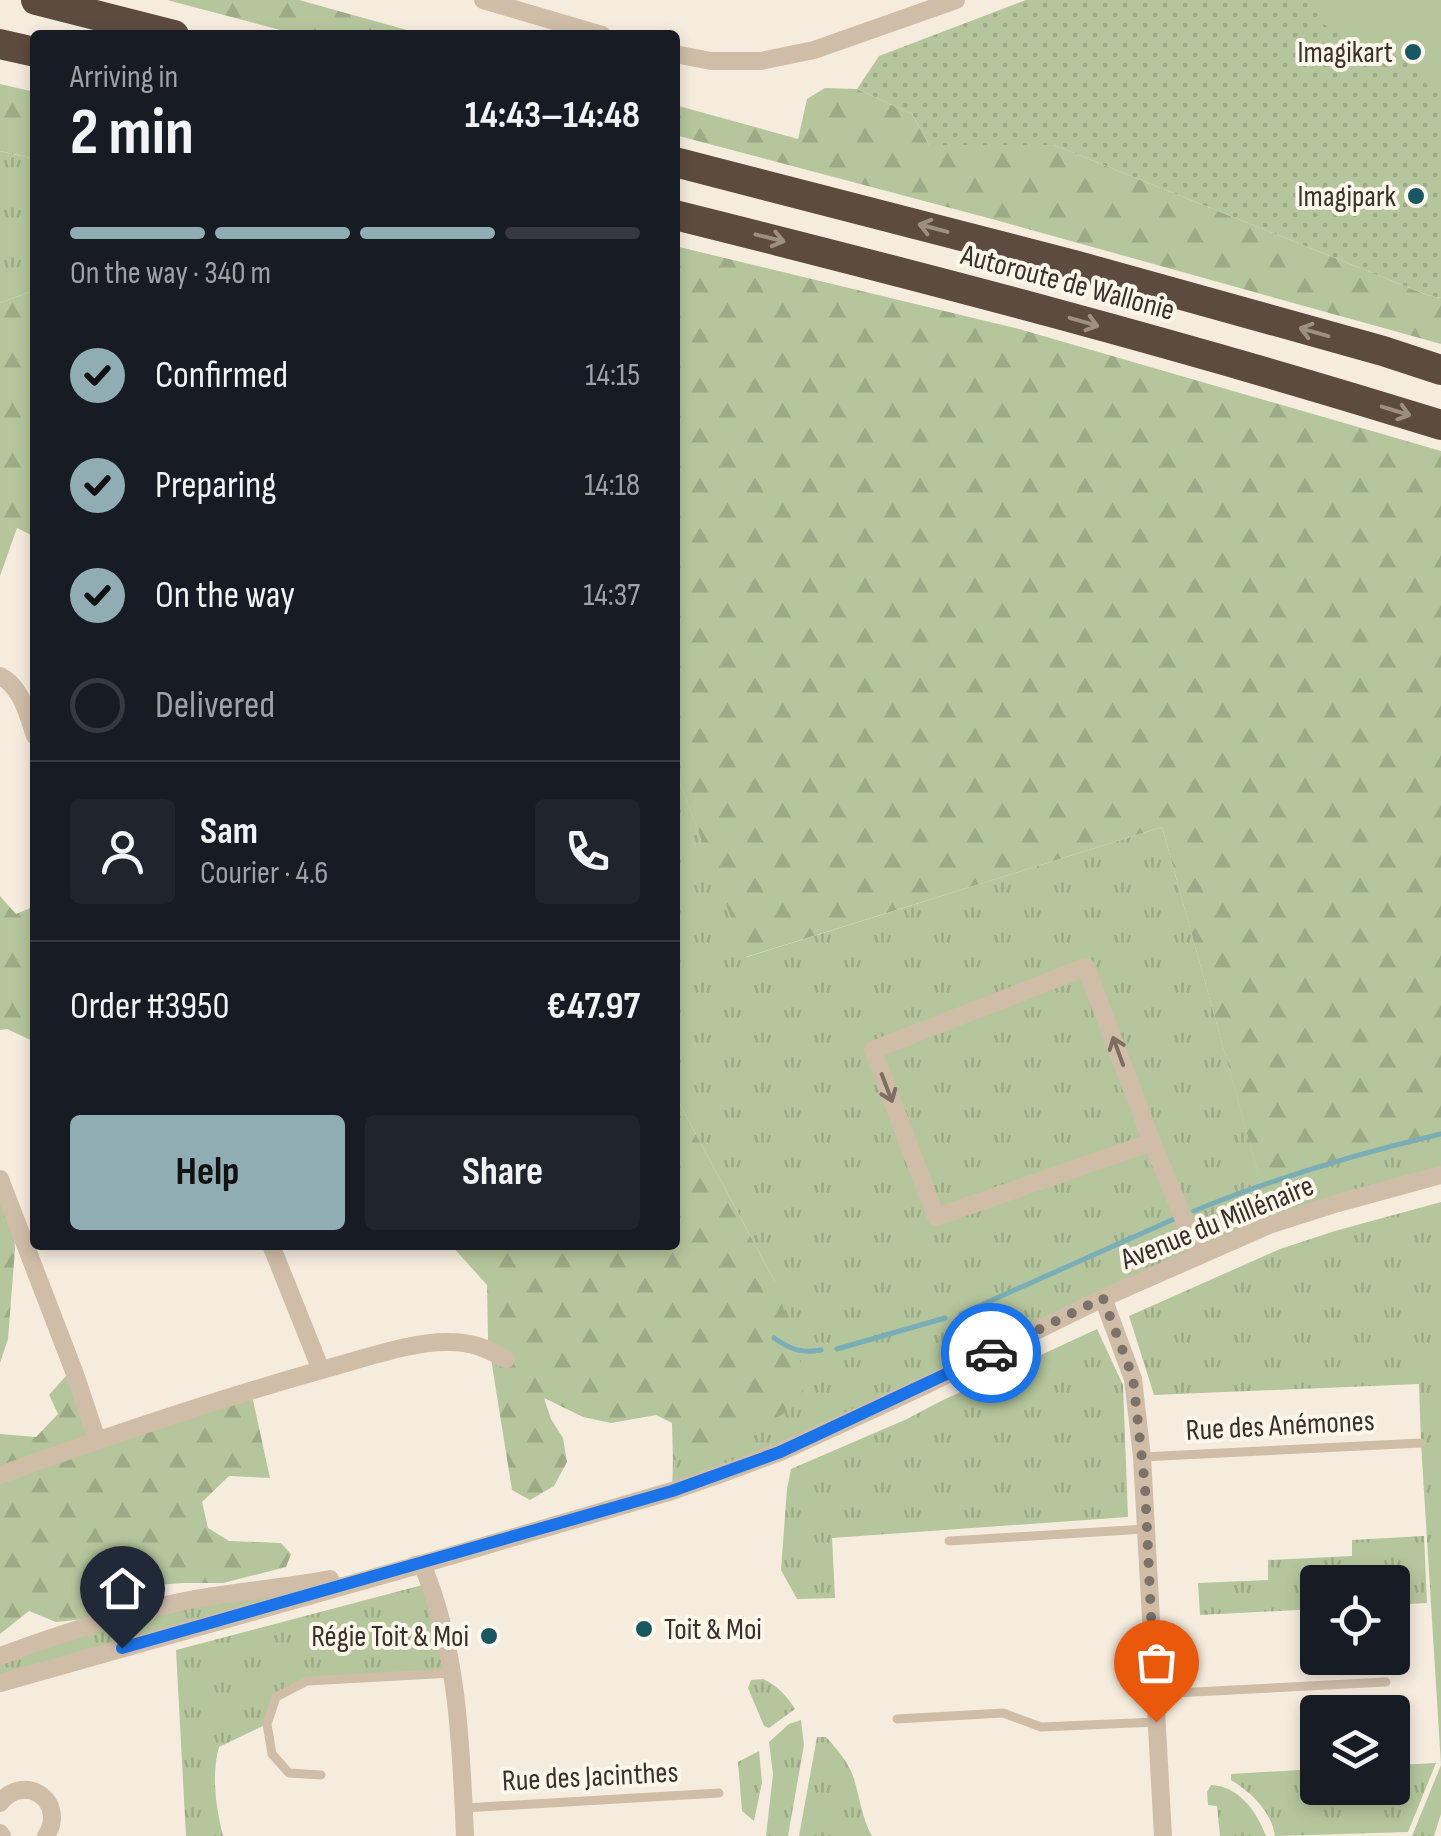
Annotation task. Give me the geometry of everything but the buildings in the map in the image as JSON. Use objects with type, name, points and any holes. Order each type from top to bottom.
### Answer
[{"type":"highway","points":[[36,0],[154,30]]},
{"type":"highway","points":[[0,44],[30,51]]},
{"type":"highway","name":"Autoroute de Wallonie","points":[[680,163],[1074,265],[1441,370]]},
{"type":"highway","name":"Autoroute de Wallonie","points":[[680,215],[1060,316],[1441,424]]},
{"type":"street","points":[[483,0],[585,30]]},
{"type":"street","points":[[680,55],[711,61],[761,61],[814,50],[956,0]]},
{"type":"street","points":[[0,676],[10,681],[30,722]]},
{"type":"street","points":[[1152,1142],[936,1217],[873,1050],[1086,966],[1200,1256]]},
{"type":"street","name":"Avenue du Millénaire","points":[[0,1683],[672,1491],[763,1458],[1103,1298],[1269,1225],[1441,1175]]},
{"type":"street","points":[[0,1179],[97,1440]]},
{"type":"street","points":[[274,1250],[320,1370]]},
{"type":"street","points":[[1103,1298],[1133,1378],[1142,1457],[1163,1836]]},
{"type":"street","points":[[0,1475],[97,1440],[390,1352],[444,1342],[476,1343],[506,1359]]},
{"type":"street","points":[[0,1656],[125,1615],[198,1598],[422,1564],[453,1674],[466,1836]]},
{"type":"street","points":[[0,1803],[16,1790],[30,1790],[44,1797],[53,1818],[46,1836]]},
{"type":"lane","name":"Rue des Anémones","points":[[1142,1457],[1421,1443]]},
{"type":"lane","points":[[949,1541],[1147,1529]]},
{"type":"lane","points":[[321,1775],[289,1773],[272,1754],[267,1724],[276,1696],[307,1681],[453,1674]]},
{"type":"lane","points":[[1154,1694],[1386,1682]]},
{"type":"lane","points":[[897,1718],[1003,1713],[1040,1727],[1156,1722]]},
{"type":"lane","name":"Rue des Jacinthes","points":[[464,1808],[719,1793]]},
{"type":"green space","points":[[167,0],[299,0],[407,30],[280,30]]},
{"type":"green space","name":"Imagipark","points":[[1026,0],[1441,0],[1441,298],[1054,145],[929,145],[912,114],[857,89],[879,56]]},
{"type":"green space","name":"Imagikart","points":[[1321,0],[1441,0],[1441,91],[1426,84],[1431,72],[1318,22]]},
{"type":"green space","points":[[0,84],[30,91],[30,158],[0,151]]},
{"type":"green space","points":[[825,88],[857,89],[912,114],[929,145],[1054,145],[1441,298],[1441,344],[680,136],[680,106],[798,139],[807,99]]},
{"type":"green space","points":[[0,151],[30,158],[30,292],[0,303]]},
{"type":"green space","points":[[680,247],[1019,329],[1441,451],[1441,1134],[1261,1184],[1162,827],[746,957],[680,783]]},
{"type":"green space","points":[[30,292],[30,534],[17,528],[0,576],[0,303]]},
{"type":"green space","points":[[680,783],[747,957],[1162,827],[1261,1183],[1441,1134],[1441,1175],[1338,1203],[672,1491],[673,1461],[686,1455],[775,1282],[680,1104]]},
{"type":"green space","points":[[0,896],[16,914],[30,908],[30,1040],[7,1029],[0,1030]]},
{"type":"green space","points":[[680,1104],[775,1282],[806,1380],[800,1400],[780,1416],[673,1461],[672,1423],[656,1415],[611,1423],[583,1417],[544,1398],[563,1438],[567,1462],[554,1486],[530,1500],[512,1490],[488,1340],[487,1285],[456,1250],[680,1250]]},
{"type":"green space","points":[[0,1179],[13,1213],[15,1249],[8,1339],[0,1363]]},
{"type":"green space","points":[[1441,1202],[1441,1765],[1419,1384],[1154,1395],[1129,1316],[1280,1249]]},
{"type":"green space","points":[[1097,1329],[1123,1385],[1128,1517],[832,1538],[835,1598],[797,1599],[781,1570],[791,1469]]},
{"type":"green space","points":[[73,1368],[98,1440],[251,1391],[270,1478],[229,1476],[202,1502],[208,1528],[229,1541],[281,1543],[291,1554],[286,1567],[223,1583],[142,1586],[119,1608],[86,1619],[56,1622],[29,1611],[0,1634],[0,1434],[36,1437],[58,1414],[49,1395]]},
{"type":"green space","points":[[1424,1536],[1427,1603],[1410,1604],[1410,1565],[1300,1565],[1300,1610],[1200,1615],[1198,1583],[1268,1580],[1268,1560],[1352,1556],[1352,1540]]},
{"type":"green space","points":[[422,1564],[0,1683],[0,1656],[42,1641],[296,1585]]},
{"type":"green space","points":[[430,1583],[453,1673],[307,1681],[277,1696],[267,1724],[219,1747],[215,1791],[223,1836],[186,1836],[176,1650]]},
{"type":"green space","points":[[763,1679],[781,1691],[795,1709],[769,1728],[764,1726],[748,1688],[751,1680]]},
{"type":"green space","points":[[801,1720],[804,1745],[788,1836],[766,1836],[773,1774],[769,1742],[789,1724]]},
{"type":"green space","points":[[817,1737],[826,1737],[849,1767],[872,1836],[799,1836]]},
{"type":"green space","points":[[759,1751],[762,1782],[754,1821],[742,1811],[738,1762]]},
{"type":"green space","points":[[1436,1763],[1408,1832],[1275,1836],[1259,1804],[1231,1780],[1231,1774],[1300,1770],[1300,1805],[1410,1805],[1410,1764]]},
{"type":"green space","points":[[1441,1765],[1441,1814],[1434,1836],[1412,1836]]},
{"type":"green space","points":[[1211,1785],[1230,1790],[1246,1802],[1266,1836],[1220,1836],[1217,1806],[1208,1805]]},
{"type":"waterway","points":[[1194,1211],[1316,1168],[1441,1134]]},
{"type":"waterway","points":[[961,1314],[1174,1219]]},
{"type":"waterway","points":[[837,1349],[945,1318]]},
{"type":"waterway","points":[[774,1338],[796,1350],[821,1350]]},
{"type":"way so far","points":[[991,1353],[1103,1298],[1133,1378],[1145,1486],[1156,1722]]},
{"type":"place","name":"Imagikart","points":[[1413,52]]},
{"type":"place","name":"Imagipark","points":[[1416,196]]},
{"type":"place","name":"Toit & Moi","points":[[644,1629]]},
{"type":"place","name":"Régie Toit & Moi","points":[[489,1636]]},
{"type":"route","points":[[122,1648],[422,1564],[728,1472],[780,1452],[991,1353]]}]
